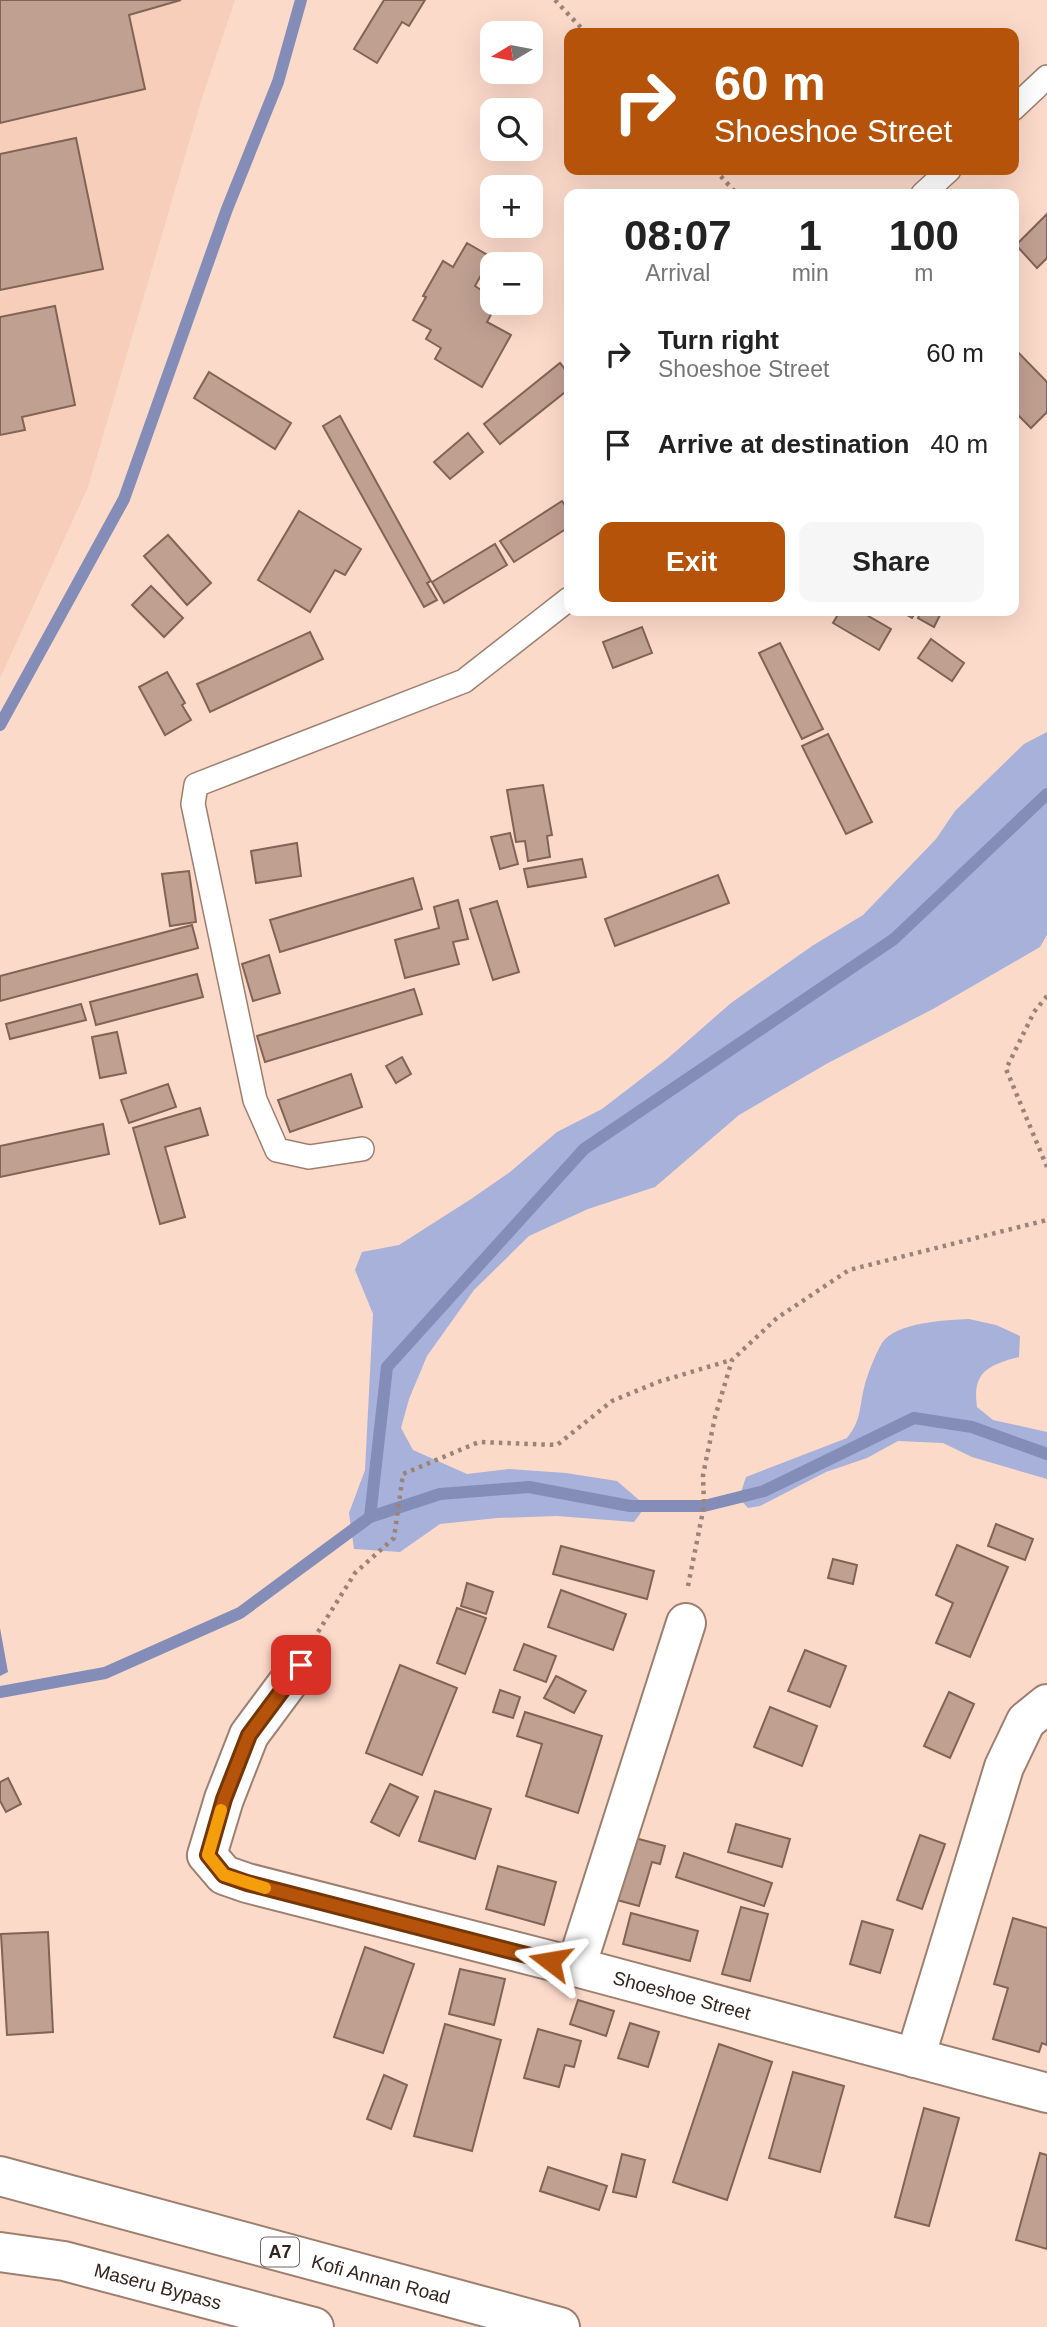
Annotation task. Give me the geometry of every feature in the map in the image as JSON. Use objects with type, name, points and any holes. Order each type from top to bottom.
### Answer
[{"type":"street","points":[[576,1967],[686,1623]]},
{"type":"street","name":"Shoeshoe Street","points":[[301,1665],[249,1735],[224,1799],[208,1855],[224,1875],[1047,2093]]},
{"type":"street","points":[[915,2057],[1004,1767],[1026,1721],[1047,1704]]},
{"type":"street","name":"Kofi Annan Road","points":[[0,2176],[560,2327]]},
{"type":"street","name":"Maseru Bypass","points":[[0,2252],[64,2260],[314,2327]]},
{"type":"lane","points":[[1019,103],[1047,77]]},
{"type":"lane","points":[[928,189],[944,175]]},
{"type":"lane","points":[[362,1149],[309,1157],[277,1150],[271,1138],[254,1100],[193,804],[196,785],[464,681],[564,603]]},
{"type":"path","points":[[555,0],[581,28]]},
{"type":"path","points":[[720,175],[732,189]]},
{"type":"path","points":[[1047,996],[1034,1012],[1006,1069],[1047,1167]]},
{"type":"path","points":[[301,1665],[324,1621],[355,1573],[394,1538],[403,1474],[479,1442],[557,1445],[612,1401],[658,1382],[732,1360],[776,1318],[849,1270],[1047,1220]]},
{"type":"path","points":[[686,1623],[686,1591],[704,1506],[703,1475],[715,1417],[732,1360]]},
{"type":"shaded area","points":[[0,0],[235,0],[202,98],[88,487],[0,678]]},
{"type":"shaded area","points":[[1047,732],[1047,935],[1040,947],[739,1115],[655,1187],[588,1209],[529,1236],[474,1290],[427,1356],[409,1399],[401,1428],[413,1450],[467,1474],[509,1469],[566,1473],[617,1481],[646,1506],[634,1522],[557,1516],[497,1518],[440,1524],[400,1552],[354,1549],[349,1513],[365,1470],[373,1314],[355,1270],[362,1252],[399,1245],[471,1199],[510,1172],[557,1132],[602,1109],[667,1059],[731,1003],[812,946],[863,915],[936,839],[955,811],[1024,744]]},
{"type":"shaded area","points":[[969,1319],[996,1325],[1020,1336],[1019,1357],[991,1367],[980,1378],[976,1395],[977,1407],[993,1420],[1047,1432],[1047,1479],[972,1457],[943,1443],[898,1441],[867,1458],[826,1472],[760,1506],[748,1508],[739,1498],[746,1477],[847,1438],[857,1420],[872,1365],[882,1343],[889,1336],[910,1326]]},
{"type":"shaded area","points":[[0,1628],[8,1672],[0,1676]]},
{"type":"building","points":[[0,0],[181,0],[129,15],[145,89],[0,123]]},
{"type":"building","points":[[384,0],[425,0],[409,26],[402,22],[377,63],[354,49]]},
{"type":"building","points":[[76,138],[103,269],[0,290],[0,154]]},
{"type":"building","points":[[1047,214],[1047,258],[1037,268],[1019,248],[1019,242]]},
{"type":"building","points":[[467,243],[482,252],[480,252],[480,277],[475,286],[480,289],[480,315],[491,315],[487,322],[511,335],[482,387],[435,359],[441,348],[426,339],[431,330],[413,320],[443,261],[453,267]]},
{"type":"building","points":[[55,306],[75,405],[22,417],[25,430],[0,435],[0,317]]},
{"type":"building","points":[[1019,353],[1047,382],[1047,412],[1031,428],[1019,416]]},
{"type":"building","points":[[560,363],[564,368],[564,393],[500,444],[484,424]]},
{"type":"building","points":[[209,372],[291,423],[275,449],[194,398]]},
{"type":"building","points":[[340,416],[431,581],[427,583],[437,600],[424,607],[323,426]]},
{"type":"building","points":[[468,433],[483,452],[450,479],[434,462]]},
{"type":"building","points":[[562,501],[564,504],[564,530],[514,562],[500,541]]},
{"type":"building","points":[[299,511],[361,549],[345,575],[335,570],[310,612],[258,580]]},
{"type":"building","points":[[168,535],[211,583],[187,605],[144,556]]},
{"type":"building","points":[[495,544],[507,565],[444,603],[432,582]]},
{"type":"building","points":[[151,586],[183,618],[164,637],[132,605]]},
{"type":"building","points":[[837,616],[868,616],[891,629],[879,650],[833,623]]},
{"type":"building","points":[[919,616],[940,616],[934,627],[918,618]]},
{"type":"building","points":[[642,627],[652,653],[613,668],[603,642]]},
{"type":"building","points":[[310,632],[323,659],[210,712],[197,684]]},
{"type":"building","points":[[931,639],[964,663],[952,681],[918,658]]},
{"type":"building","points":[[780,643],[823,729],[802,739],[759,653]]},
{"type":"building","points":[[167,672],[185,703],[182,705],[191,720],[165,735],[139,687]]},
{"type":"building","points":[[828,734],[872,822],[846,834],[802,746]]},
{"type":"building","points":[[543,785],[552,835],[547,836],[550,857],[528,861],[525,841],[516,842],[507,790]]},
{"type":"building","points":[[510,833],[518,864],[500,869],[491,837]]},
{"type":"building","points":[[297,843],[301,876],[256,883],[251,851]]},
{"type":"building","points":[[582,859],[586,877],[528,887],[524,869]]},
{"type":"building","points":[[189,871],[196,922],[170,926],[162,874]]},
{"type":"building","points":[[718,875],[729,903],[615,946],[605,919]]},
{"type":"building","points":[[413,878],[422,909],[280,952],[270,920]]},
{"type":"building","points":[[458,900],[468,939],[453,942],[459,964],[405,978],[395,940],[439,928],[434,907]]},
{"type":"building","points":[[497,901],[519,972],[493,980],[470,909]]},
{"type":"building","points":[[192,925],[198,948],[0,1001],[0,976]]},
{"type":"building","points":[[269,955],[280,993],[253,1001],[242,964]]},
{"type":"building","points":[[197,974],[203,997],[96,1025],[90,1002]]},
{"type":"building","points":[[414,989],[422,1014],[265,1062],[257,1036]]},
{"type":"building","points":[[81,1004],[86,1020],[10,1039],[6,1024]]},
{"type":"building","points":[[117,1032],[126,1073],[100,1078],[92,1037]]},
{"type":"building","points":[[402,1057],[411,1074],[396,1083],[386,1066]]},
{"type":"building","points":[[351,1074],[362,1107],[290,1132],[278,1100]]},
{"type":"building","points":[[168,1084],[176,1107],[129,1123],[121,1100]]},
{"type":"building","points":[[200,1108],[208,1135],[165,1147],[185,1217],[160,1224],[133,1128]]},
{"type":"building","points":[[103,1124],[109,1154],[0,1177],[0,1146]]},
{"type":"building","points":[[996,1524],[1033,1539],[1025,1560],[988,1546]]},
{"type":"building","points":[[957,1545],[1008,1567],[970,1657],[936,1643],[953,1603],[936,1595]]},
{"type":"building","points":[[561,1546],[654,1571],[647,1599],[553,1574]]},
{"type":"building","points":[[833,1559],[857,1565],[853,1584],[828,1578]]},
{"type":"building","points":[[467,1583],[493,1592],[486,1614],[461,1606]]},
{"type":"building","points":[[561,1590],[626,1614],[613,1650],[548,1627]]},
{"type":"building","points":[[457,1608],[486,1618],[465,1674],[437,1663]]},
{"type":"building","points":[[524,1644],[556,1656],[546,1682],[514,1670]]},
{"type":"building","points":[[805,1650],[846,1666],[830,1707],[788,1691]]},
{"type":"building","points":[[400,1665],[457,1688],[422,1775],[366,1753]]},
{"type":"building","points":[[556,1676],[586,1691],[574,1713],[544,1698]]},
{"type":"building","points":[[500,1690],[520,1697],[513,1718],[493,1712]]},
{"type":"building","points":[[949,1692],[974,1704],[950,1758],[924,1746]]},
{"type":"building","points":[[770,1707],[817,1726],[802,1766],[754,1747]]},
{"type":"building","points":[[525,1712],[602,1736],[578,1813],[526,1796],[542,1744],[517,1736]]},
{"type":"building","points":[[8,1778],[21,1804],[6,1812],[0,1801],[0,1782]]},
{"type":"building","points":[[390,1784],[418,1797],[399,1836],[371,1822]]},
{"type":"building","points":[[435,1791],[491,1809],[475,1859],[419,1841]]},
{"type":"building","points":[[736,1824],[790,1839],[782,1867],[728,1852]]},
{"type":"building","points":[[920,1835],[945,1844],[922,1909],[897,1900]]},
{"type":"building","points":[[635,1838],[665,1846],[660,1864],[652,1862],[639,1906],[617,1900]]},
{"type":"building","points":[[684,1853],[772,1883],[764,1906],[676,1877]]},
{"type":"building","points":[[498,1866],[556,1882],[544,1925],[486,1909]]},
{"type":"building","points":[[741,1907],[768,1914],[750,1981],[722,1974]]},
{"type":"building","points":[[631,1913],[698,1931],[690,1961],[623,1944]]},
{"type":"building","points":[[1013,1918],[1047,1928],[1047,2045],[1042,2043],[1039,2052],[993,2039],[1008,1988],[994,1984]]},
{"type":"building","points":[[862,1921],[893,1930],[880,1973],[850,1964]]},
{"type":"building","points":[[48,1932],[53,2032],[7,2035],[1,1934]]},
{"type":"building","points":[[365,1947],[414,1964],[383,2053],[334,2037]]},
{"type":"building","points":[[460,1969],[505,1979],[494,2025],[449,2014]]},
{"type":"building","points":[[578,2000],[614,2011],[606,2036],[570,2024]]},
{"type":"building","points":[[630,2023],[659,2032],[648,2067],[618,2058]]},
{"type":"building","points":[[445,2024],[501,2040],[472,2151],[414,2136]]},
{"type":"building","points":[[538,2029],[581,2041],[574,2067],[565,2065],[559,2087],[524,2078]]},
{"type":"building","points":[[719,2044],[772,2062],[727,2200],[673,2182]]},
{"type":"building","points":[[793,2072],[844,2086],[820,2172],[769,2158]]},
{"type":"building","points":[[384,2075],[407,2085],[391,2129],[367,2119]]},
{"type":"building","points":[[924,2108],[959,2118],[929,2226],[895,2217]]},
{"type":"building","points":[[1040,2153],[1047,2155],[1047,2249],[1016,2240]]},
{"type":"building","points":[[622,2154],[645,2160],[636,2197],[613,2192]]},
{"type":"building","points":[[548,2167],[607,2186],[599,2210],[540,2191]]},
{"type":"waterway","points":[[0,725],[124,499],[227,209],[278,82],[301,0]]},
{"type":"waterway","points":[[370,1517],[387,1367],[584,1149],[894,939],[1047,794]]},
{"type":"waterway","points":[[0,1692],[105,1673],[240,1613],[370,1517],[440,1494],[529,1487],[630,1506],[704,1506],[764,1491],[914,1418],[972,1427],[1047,1454]]},
{"type":"slow traffic","points":[[221,1810],[208,1855],[224,1875],[265,1888]]},
{"type":"route","points":[[301,1665],[249,1735],[224,1799],[208,1855],[224,1875],[550,1961]]}]
